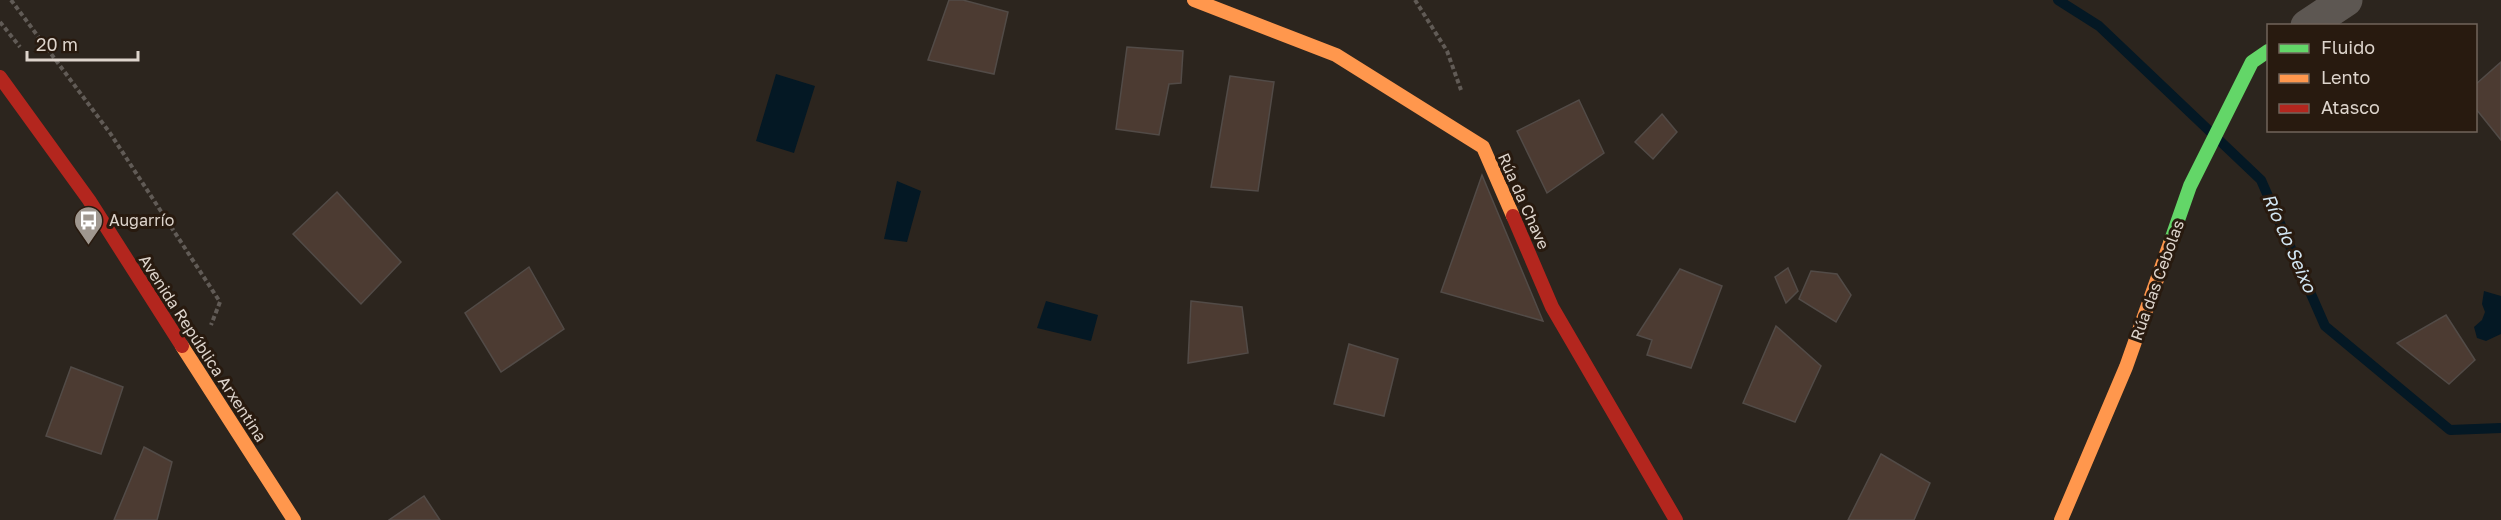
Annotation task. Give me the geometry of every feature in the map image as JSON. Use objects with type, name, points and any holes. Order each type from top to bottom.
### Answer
[{"type":"street","name":"Rúa da Chave","points":[[1194,0],[1335,55],[1483,147],[1552,307],[1676,520]]},
{"type":"street","points":[[2310,24],[2346,0]]},
{"type":"street","name":"Rúa das Cebolas","points":[[2061,520],[2126,367],[2190,186],[2252,62],[2267,52]]},
{"type":"street","name":"Avenida República Arxentina","points":[[0,76],[89,200],[294,520]]},
{"type":"path","points":[[11,0],[110,133],[220,302],[211,324]]},
{"type":"path","points":[[1415,0],[1447,51],[1463,94]]},
{"type":"water","points":[[776,74],[815,86],[794,153],[756,141]]},
{"type":"water","points":[[897,181],[921,191],[907,242],[884,239]]},
{"type":"water","points":[[2484,291],[2501,296],[2501,334],[2486,341],[2477,338],[2474,327],[2482,320],[2485,312],[2482,304]]},
{"type":"water","points":[[1046,301],[1098,315],[1091,341],[1037,328]]},
{"type":"building","points":[[949,0],[963,0],[1008,12],[994,74],[928,60]]},
{"type":"building","points":[[1127,47],[1183,51],[1181,83],[1169,84],[1159,135],[1116,129]]},
{"type":"building","points":[[2501,62],[2501,140],[2477,110],[2477,83]]},
{"type":"building","points":[[1230,76],[1274,82],[1258,191],[1211,187]]},
{"type":"building","points":[[1579,100],[1604,153],[1547,193],[1517,131]]},
{"type":"building","points":[[1662,114],[1677,132],[1653,159],[1635,142]]},
{"type":"building","points":[[1482,175],[1543,321],[1441,292]]},
{"type":"building","points":[[337,192],[401,262],[361,304],[293,234]]},
{"type":"building","points":[[529,267],[564,329],[501,372],[465,313]]},
{"type":"building","points":[[1788,268],[1798,291],[1786,303],[1775,277]]},
{"type":"building","points":[[1680,269],[1722,286],[1691,368],[1647,355],[1652,340],[1637,335]]},
{"type":"building","points":[[1811,271],[1837,274],[1851,295],[1836,322],[1799,299]]},
{"type":"building","points":[[1191,301],[1242,307],[1248,353],[1188,363]]},
{"type":"building","points":[[2446,315],[2475,360],[2449,384],[2397,343]]},
{"type":"building","points":[[1776,326],[1821,366],[1795,422],[1743,403]]},
{"type":"building","points":[[1349,344],[1398,359],[1384,416],[1334,404]]},
{"type":"building","points":[[71,367],[123,387],[101,454],[46,436]]},
{"type":"building","points":[[144,447],[172,462],[157,520],[114,520]]},
{"type":"building","points":[[1881,454],[1930,483],[1914,520],[1848,520]]},
{"type":"building","points":[[424,496],[440,520],[389,520]]},
{"type":"waterway","name":"Río do Seixo","points":[[2058,0],[2099,26],[2261,180],[2325,326],[2450,430],[2501,428]]},
{"type":"traffic: fast","points":[[2170,243],[2190,186],[2252,62],[2267,52]]},
{"type":"traffic: slow","points":[[1194,0],[1336,55],[1483,147],[1513,216]]},
{"type":"traffic: slow","points":[[2061,520],[2126,367],[2170,243]]},
{"type":"traffic: slow","points":[[182,346],[294,520]]},
{"type":"traffic: jam","points":[[0,77],[89,200],[182,346]]},
{"type":"traffic: jam","points":[[1513,216],[1552,307],[1676,520]]},
{"type":"place","name":"Augarrío","points":[[88,246]]}]
